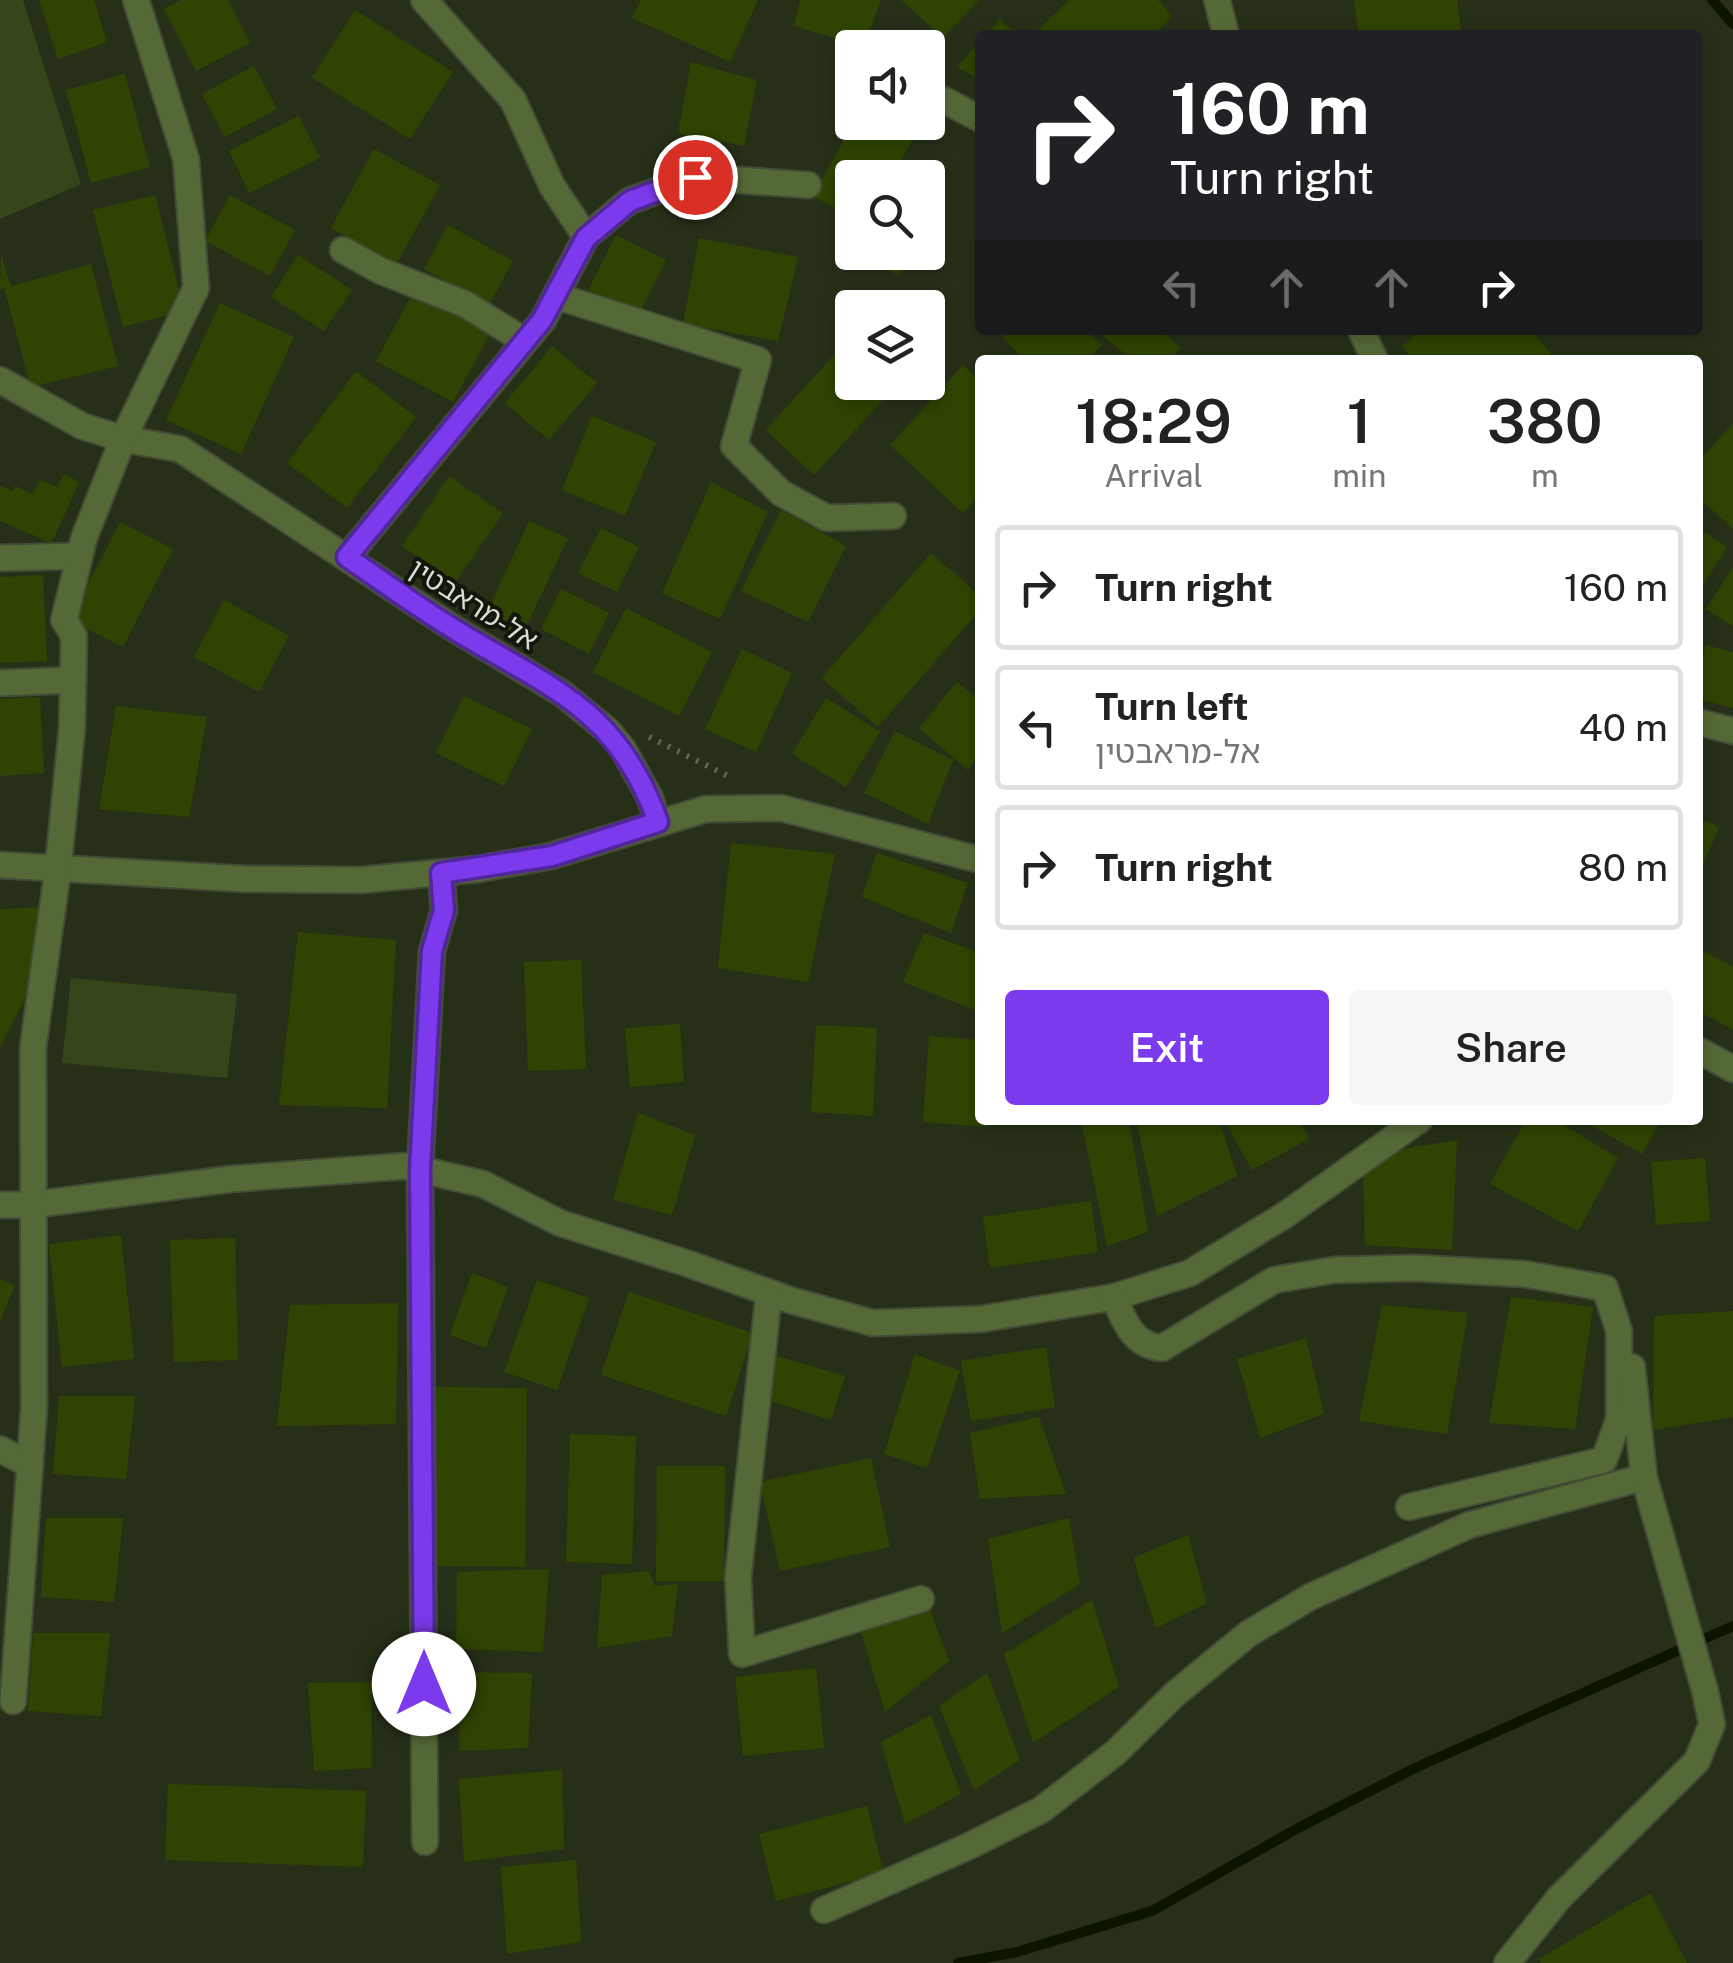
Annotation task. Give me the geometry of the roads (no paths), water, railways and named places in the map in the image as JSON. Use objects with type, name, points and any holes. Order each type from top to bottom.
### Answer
[{"type":"street","points":[[13,1701],[34,1407],[33,1047],[58,869],[72,728],[74,636],[64,620],[80,556],[122,439],[196,288],[186,159],[136,0]]},
{"type":"street","points":[[424,0],[513,100],[552,186],[586,238]]},
{"type":"street","points":[[1217,0],[1225,30]]},
{"type":"street","points":[[945,101],[975,117]]},
{"type":"street","points":[[347,557],[525,342],[556,296],[586,238],[630,201],[695,177],[808,184]]},
{"type":"street","points":[[343,250],[381,271],[465,304],[525,342]]},
{"type":"street","points":[[556,296],[758,360],[734,446],[781,493],[827,518],[894,516]]},
{"type":"street","name":"אל-מראבטין","points":[[0,380],[82,426],[122,439],[180,448],[453,628],[584,709],[623,749],[658,822]]},
{"type":"street","points":[[0,558],[80,556]]},
{"type":"street","points":[[0,684],[73,680]]},
{"type":"street","points":[[1703,723],[1733,731]]},
{"type":"street","points":[[0,865],[361,880],[441,873],[552,856],[706,809],[781,808],[975,859]]},
{"type":"street","points":[[425,1842],[420,1169],[432,951],[444,910],[441,873]]},
{"type":"street","points":[[1703,1053],[1733,1069]]},
{"type":"street","points":[[0,1206],[231,1179],[405,1166],[483,1184],[560,1223],[768,1293],[873,1323],[982,1320],[1114,1297],[1190,1273],[1285,1215],[1412,1125]]},
{"type":"street","points":[[1114,1297],[1128,1330],[1151,1347],[1162,1348],[1274,1280],[1350,1270],[1414,1268],[1525,1274],[1605,1288],[1634,1372],[1644,1476],[1712,1724],[1697,1761],[1560,1898],[1507,1963]]},
{"type":"street","points":[[768,1293],[738,1578],[742,1654],[921,1599]]},
{"type":"street","points":[[1409,1507],[1604,1460],[1619,1419],[1619,1331]]},
{"type":"street","points":[[0,1449],[30,1465]]},
{"type":"street","points":[[824,1910],[1041,1810],[1115,1753],[1175,1694],[1248,1634],[1310,1597],[1469,1525],[1644,1476]]},
{"type":"waterway","points":[[1712,0],[1733,24]]},
{"type":"waterway","points":[[958,1963],[1017,1952],[1152,1911],[1298,1828],[1415,1768],[1733,1626]]}]
